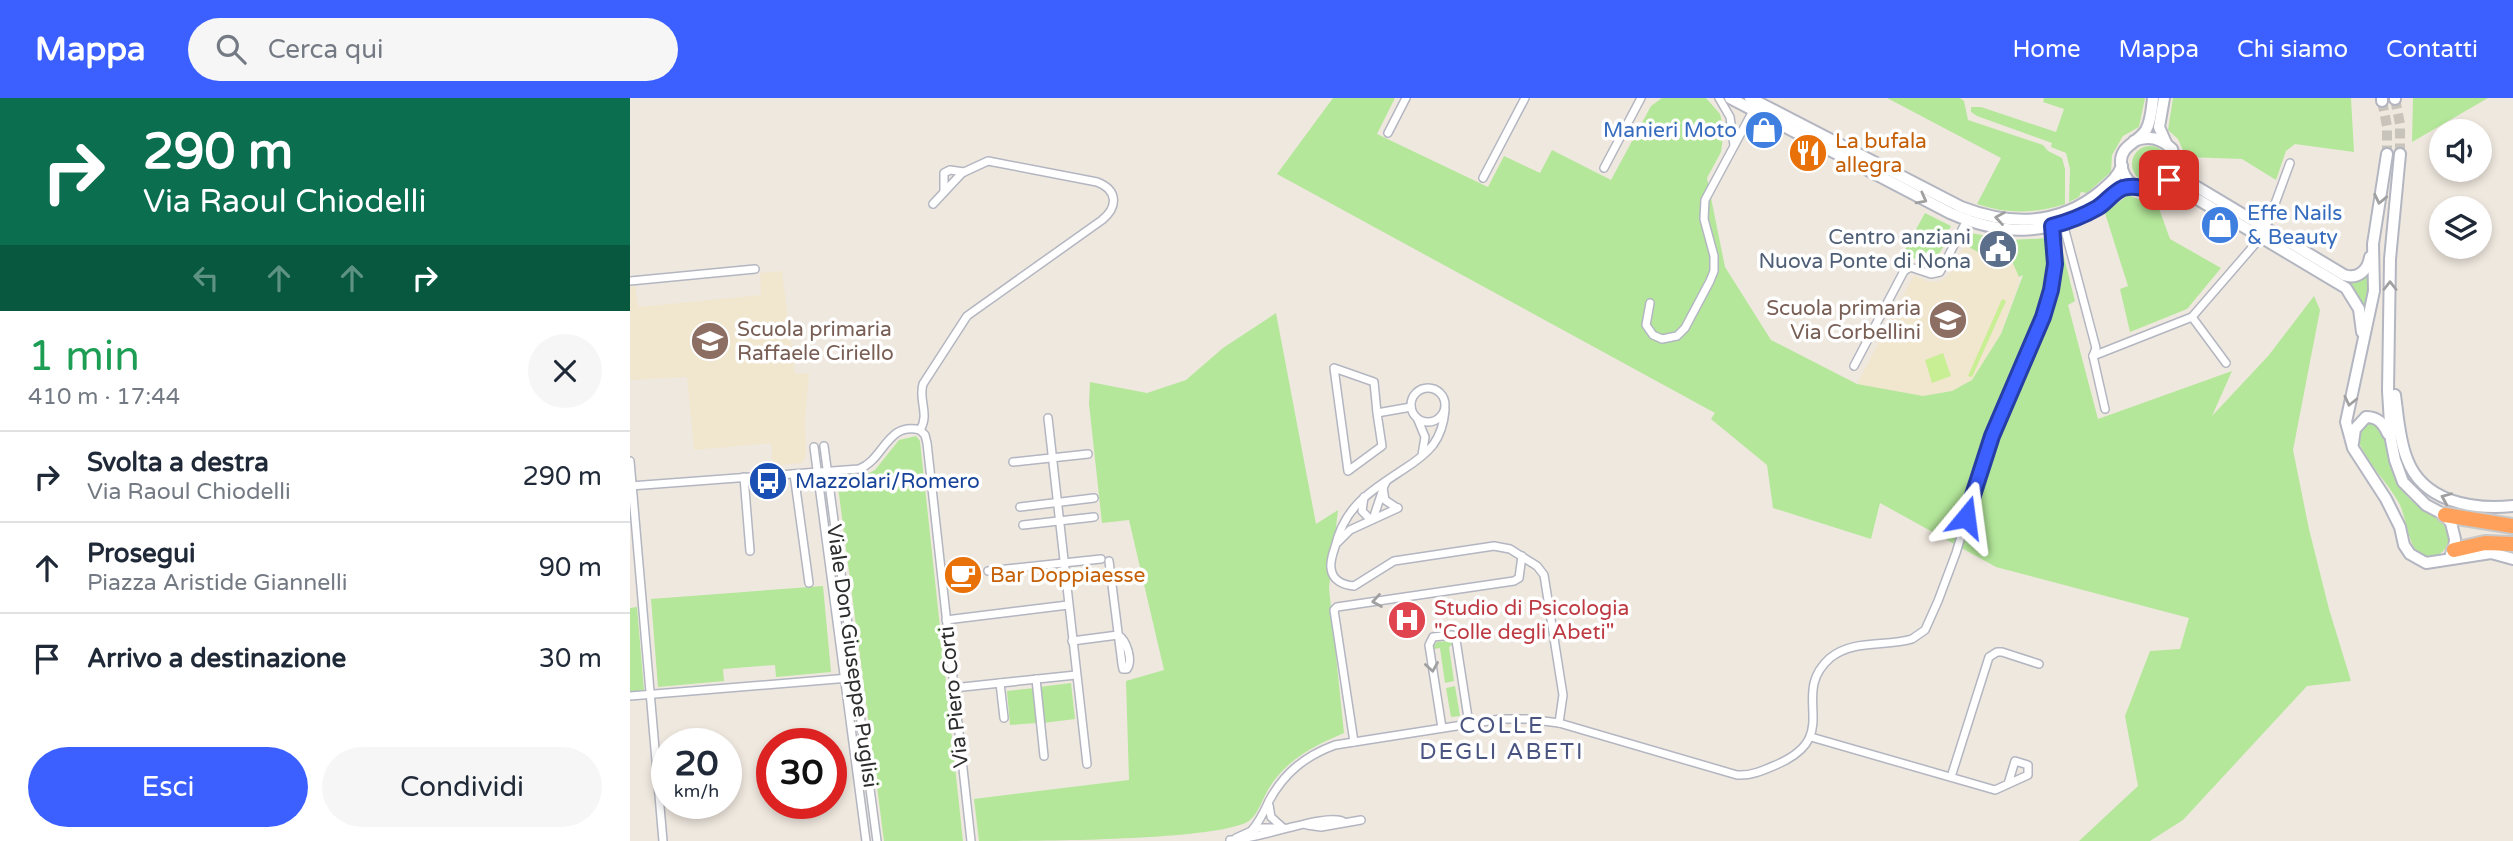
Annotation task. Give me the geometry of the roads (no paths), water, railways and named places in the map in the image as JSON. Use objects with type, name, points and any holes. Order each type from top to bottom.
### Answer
[{"type":"highway","points":[[2445,515],[2513,526]]},
{"type":"highway","points":[[2451,554],[2485,543],[2513,544]]},
{"type":"main road","points":[[1730,98],[1755,102],[1968,216],[2012,231],[2057,225],[2098,207],[2121,189],[2137,187],[2149,190],[2164,184],[2175,169],[2174,155],[2159,127],[2164,98]]},
{"type":"main road","points":[[2137,187],[2126,179],[2122,154],[2146,129],[2153,98]]},
{"type":"main road","points":[[2134,141],[2149,138],[2166,143]]},
{"type":"main road","points":[[2338,277],[2353,277],[2364,271],[2369,264],[2387,154]]},
{"type":"main road","points":[[2400,154],[2391,246],[2391,440],[2403,482],[2426,505],[2445,515],[2454,531],[2451,554]]},
{"type":"main road","points":[[1968,216],[2015,220],[2060,214],[2083,206],[2114,180],[2122,166]]},
{"type":"main road","points":[[2175,169],[2182,178],[2262,232]]},
{"type":"main road","points":[[2164,184],[2177,187],[2262,232],[2338,277],[2359,309],[2363,324],[2361,354]]},
{"type":"main road","points":[[2373,244],[2374,291],[2346,422],[2353,448],[2386,499],[2410,554],[2426,562],[2438,562],[2451,554],[2491,554],[2513,559]]},
{"type":"main road","points":[[2389,354],[2400,432],[2407,459],[2415,475],[2433,492],[2451,501],[2470,506],[2513,506]]},
{"type":"main road","points":[[2353,448],[2355,429],[2366,418],[2373,417],[2380,421],[2391,440]]},
{"type":"street","points":[[1388,133],[1406,98]]},
{"type":"street","points":[[1483,178],[1525,98]]},
{"type":"street","points":[[1718,98],[1730,117],[1734,145]]},
{"type":"street","points":[[1604,168],[1641,100]]},
{"type":"street","points":[[1650,303],[1646,325],[1653,335],[1670,339],[1685,328],[1714,271],[1714,257],[1704,219],[1705,200],[1755,102]]},
{"type":"street","name":"Via Piero Corti","points":[[933,204],[951,179],[990,161],[1092,181],[1109,189],[1114,204],[1111,212],[1102,220],[962,321],[922,386],[921,398],[926,417],[920,430],[927,442],[971,841]]},
{"type":"street","points":[[2093,356],[2192,317],[2262,232],[2290,163]]},
{"type":"street","points":[[1854,366],[1904,271],[1913,267],[1931,274],[1940,272],[1968,216]]},
{"type":"street","points":[[2057,225],[2096,348],[2093,356],[2105,409]]},
{"type":"street","points":[[1252,830],[1286,776],[1307,757],[1335,745],[1469,724],[1514,718],[1559,723],[1737,775],[1753,774],[1801,751],[1811,737],[1814,727],[1813,688],[1823,665],[1846,649],[1905,642],[1925,630],[1960,536],[1988,446],[2043,317],[2055,264],[2057,225]]},
{"type":"street","points":[[630,281],[755,269]]},
{"type":"street","points":[[2192,317],[2226,363]]},
{"type":"street","points":[[1334,368],[1374,382],[1377,413],[1382,446],[1348,471],[1334,368]]},
{"type":"street","points":[[1422,457],[1425,437],[1411,407],[1413,396],[1427,387],[1442,394],[1445,410],[1441,430],[1434,444],[1422,457],[1364,497],[1345,518],[1334,549],[1332,572],[1339,582],[1349,586],[1359,585],[1386,565],[1398,560],[1494,546],[1506,547],[1538,566],[1544,575],[1563,695],[1559,723]]},
{"type":"street","points":[[1377,413],[1411,407]]},
{"type":"street","points":[[1418,419],[1428,423],[1436,421],[1445,410]]},
{"type":"street","points":[[1048,418],[1087,764]]},
{"type":"street","points":[[631,486],[863,468],[894,434],[907,428],[920,430]]},
{"type":"street","name":"Viale Don Giuseppe Puglisi","points":[[824,446],[877,841]]},
{"type":"street","name":"Viale Don Giuseppe Puglisi","points":[[814,447],[866,841]]},
{"type":"street","points":[[1013,462],[1088,454]]},
{"type":"street","points":[[630,461],[663,841]]},
{"type":"street","points":[[794,474],[809,583]]},
{"type":"street","points":[[744,477],[750,551]]},
{"type":"street","points":[[1334,549],[1345,533],[1398,508],[1385,500],[1385,485]]},
{"type":"street","points":[[1372,519],[1385,485]]},
{"type":"street","points":[[1364,497],[1362,511],[1372,519]]},
{"type":"street","points":[[1020,507],[1094,498]]},
{"type":"street","points":[[1023,525],[1094,517]]},
{"type":"street","points":[[1354,742],[1334,610],[1337,607],[1516,581],[1520,575],[1522,556]]},
{"type":"street","points":[[988,571],[1105,560],[1118,635],[1072,641]]},
{"type":"street","points":[[946,620],[1068,605]]},
{"type":"street","points":[[1442,728],[1429,645],[1433,637],[1452,635],[1456,640],[1469,724]]},
{"type":"street","points":[[1951,777],[1989,657],[2002,652],[2039,664]]},
{"type":"street","points":[[953,688],[1076,675]]},
{"type":"street","points":[[630,696],[854,678]]},
{"type":"street","points":[[1036,679],[1044,756]]},
{"type":"street","points":[[1000,683],[1004,718]]},
{"type":"street","points":[[1811,737],[1995,790],[2008,784]]},
{"type":"street","points":[[1269,802],[1269,813],[1273,821],[1288,828]]},
{"type":"street","points":[[1228,841],[1251,839],[1337,818],[1344,822],[1361,820]]},
{"type":"street","points":[[1228,841],[1269,826],[1288,828]]},
{"type":"tunnel","points":[[2395,99],[2400,124],[2400,154]]},
{"type":"tunnel","points":[[2382,101],[2387,126],[2387,154]]},
{"type":"place","name":"Manieri Moto","points":[[1764,130]]},
{"type":"place","name":"La bufala allegra","points":[[1808,153]]},
{"type":"place","name":"Effe Nails & Beauty","points":[[2220,225]]},
{"type":"place","name":"Centro anziani Nuova Ponte di Nona","points":[[1998,249]]},
{"type":"place","name":"Scuola primaria Via Corbellini","points":[[1948,320]]},
{"type":"place","name":"Scuola primaria Raffaele Ciriello","points":[[710,341]]},
{"type":"place","name":"Mazzolari/Romero","points":[[768,481]]},
{"type":"place","name":"Bar Doppiaesse","points":[[963,575]]},
{"type":"place","name":"Studio di Psicologia \"Colle degli Abeti\"","points":[[1407,620]]},
{"type":"district","name":"COLLE DEGLI ABETI","points":[[1502,739]]}]
